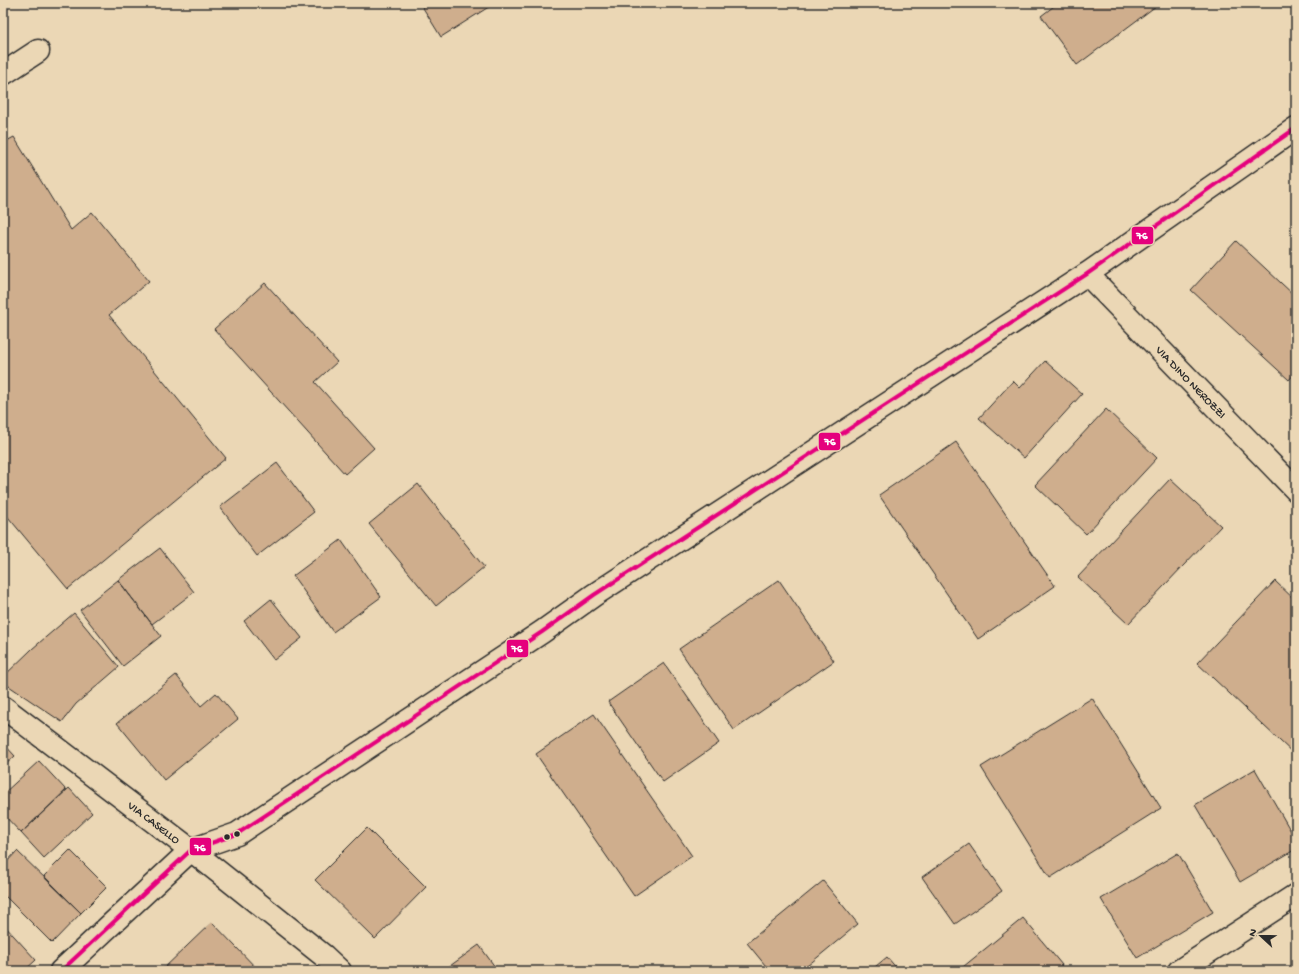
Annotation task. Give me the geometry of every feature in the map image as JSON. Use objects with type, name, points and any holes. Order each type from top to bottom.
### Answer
[{"type":"street","points":[[3,74],[38,51]]},
{"type":"street","points":[[61,971],[190,850],[237,834],[244,830],[542,632],[594,595],[1087,274],[1296,128]]},
{"type":"street","name":"VIA DINO NEROZZI","points":[[1087,274],[1296,490]]},
{"type":"street","name":"VIA CASELLO","points":[[3,707],[190,850],[324,956],[340,971]]},
{"type":"street","points":[[1179,971],[1296,895]]},
{"type":"building","points":[[420,3],[495,3],[441,37]]},
{"type":"building","points":[[1058,3],[1160,3],[1077,65],[1041,16]]},
{"type":"building","points":[[14,137],[71,230],[92,212],[149,281],[109,315],[226,458],[68,589],[3,511],[3,143]]},
{"type":"building","points":[[1236,241],[1296,297],[1296,372],[1289,380],[1191,290]]},
{"type":"building","points":[[265,283],[337,362],[315,382],[374,448],[345,474],[214,329]]},
{"type":"building","points":[[1045,361],[1082,394],[1024,458],[979,418],[1013,381],[1020,388]]},
{"type":"building","points":[[1106,409],[1157,458],[1086,534],[1035,485]]},
{"type":"building","points":[[956,442],[1055,586],[978,639],[879,495]]},
{"type":"building","points":[[277,463],[314,512],[257,556],[220,507]]},
{"type":"building","points":[[1170,479],[1221,526],[1128,624],[1078,577]]},
{"type":"building","points":[[418,484],[484,567],[436,606],[369,524]]},
{"type":"building","points":[[341,540],[381,597],[333,632],[293,576]]},
{"type":"building","points":[[160,548],[194,592],[152,624],[118,580]]},
{"type":"building","points":[[118,580],[161,636],[123,666],[80,610]]},
{"type":"building","points":[[779,580],[834,661],[734,730],[679,649]]},
{"type":"building","points":[[1275,581],[1296,601],[1296,756],[1197,663]]},
{"type":"building","points":[[271,599],[302,638],[274,660],[244,621]]},
{"type":"building","points":[[74,613],[119,667],[76,704],[62,722],[3,682],[3,677],[32,649]]},
{"type":"building","points":[[664,663],[719,743],[663,782],[608,702]]},
{"type":"building","points":[[176,675],[201,706],[216,693],[238,719],[164,780],[117,723]]},
{"type":"building","points":[[1092,698],[1161,808],[1050,878],[981,767]]},
{"type":"building","points":[[594,714],[692,856],[634,896],[536,754]]},
{"type":"building","points":[[3,743],[15,756],[3,767]]},
{"type":"building","points":[[39,761],[66,790],[21,833],[3,814],[3,794]]},
{"type":"building","points":[[1255,769],[1296,840],[1296,849],[1240,882],[1195,805]]},
{"type":"building","points":[[69,788],[92,813],[44,858],[21,833]]},
{"type":"building","points":[[367,828],[426,887],[375,939],[315,880]]},
{"type":"building","points":[[969,844],[1002,891],[955,924],[922,877]]},
{"type":"building","points":[[70,850],[107,887],[81,913],[44,876]]},
{"type":"building","points":[[17,851],[81,913],[52,943],[3,894],[3,866]]},
{"type":"building","points":[[1178,853],[1213,912],[1137,958],[1101,899]]},
{"type":"building","points":[[823,881],[858,924],[801,971],[770,971],[747,943]]},
{"type":"building","points":[[1023,918],[1062,965],[1055,971],[958,971]]},
{"type":"building","points":[[212,922],[259,971],[161,971]]},
{"type":"building","points":[[3,924],[36,960],[24,971],[3,971]]},
{"type":"building","points":[[479,945],[498,971],[443,971]]},
{"type":"building","points":[[887,957],[899,971],[870,971]]},
{"type":"transit line","name":"76","points":[[61,971],[191,850],[237,834],[542,632],[594,595],[1087,274],[1296,128]]}]
